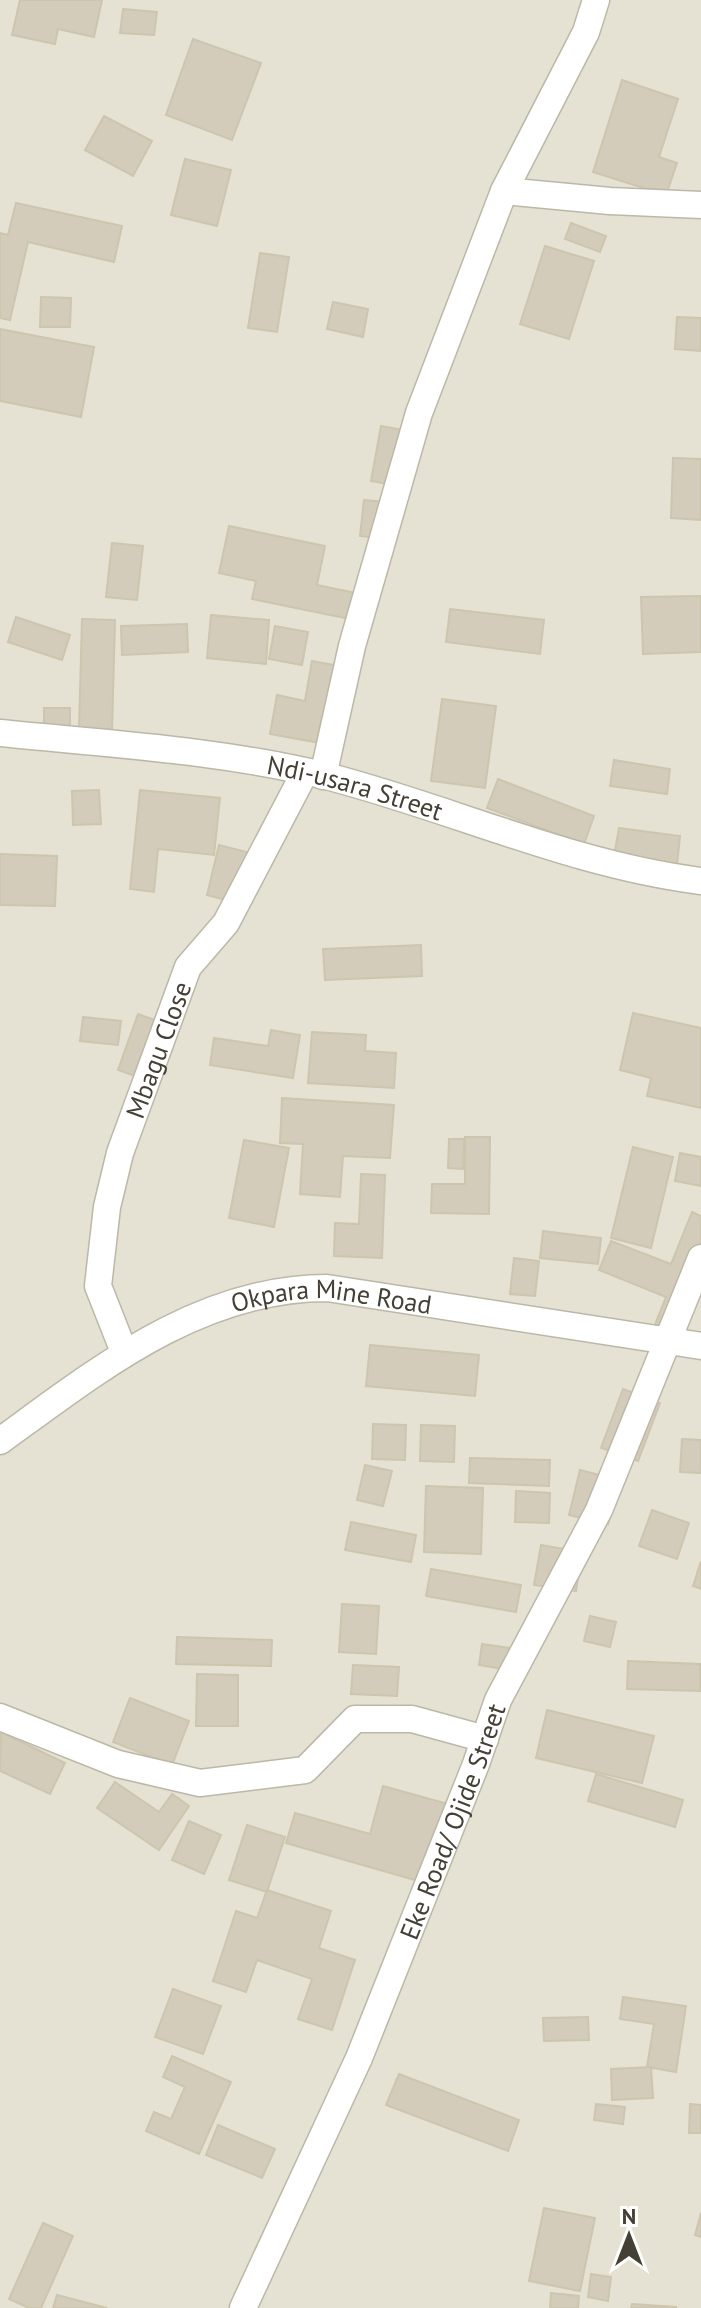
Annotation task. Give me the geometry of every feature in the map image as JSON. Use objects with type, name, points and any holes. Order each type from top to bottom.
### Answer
[{"type":"street","name":"Mbagu Close","points":[[124,1352],[98,1286],[107,1207],[120,1153],[188,967],[226,923],[314,774],[419,413],[504,191],[586,32],[596,0]]},
{"type":"street","points":[[504,191],[610,201],[701,205]]},
{"type":"street","name":"Ndi-usara Street","points":[[0,733],[246,759],[417,801],[536,842],[701,881]]},
{"type":"street","name":"Eke Road/ Ojide Street","points":[[243,2308],[353,2071],[518,1659],[599,1510],[701,1258]]},
{"type":"street","name":"Okpara Mine Road","points":[[0,1441],[124,1352],[217,1307],[248,1297],[302,1288],[327,1288],[701,1346]]},
{"type":"street","points":[[0,1717],[118,1764],[200,1783],[305,1770],[355,1719],[412,1719],[485,1739]]},
{"type":"shaded area","points":[[0,0],[701,0],[701,2308],[0,2308]]},
{"type":"building","points":[[20,0],[102,0],[94,37],[58,29],[55,44],[12,35]]},
{"type":"building","points":[[123,9],[157,12],[154,35],[120,33]]},
{"type":"building","points":[[193,39],[261,63],[232,140],[166,115]]},
{"type":"building","points":[[622,80],[678,99],[659,157],[677,163],[666,195],[593,172]]},
{"type":"building","points":[[104,116],[152,141],[133,176],[85,150]]},
{"type":"building","points":[[185,159],[231,170],[217,226],[171,215]]},
{"type":"building","points":[[16,203],[122,226],[114,262],[28,242],[10,320],[0,318],[0,233],[8,235]]},
{"type":"building","points":[[571,223],[606,236],[600,252],[565,239]]},
{"type":"building","points":[[545,246],[594,261],[569,339],[520,324]]},
{"type":"building","points":[[260,253],[289,257],[277,332],[248,328]]},
{"type":"building","points":[[41,297],[71,298],[70,327],[40,327]]},
{"type":"building","points":[[333,302],[368,309],[363,337],[327,329]]},
{"type":"building","points":[[677,317],[701,318],[701,351],[675,349]]},
{"type":"building","points":[[0,329],[94,347],[81,417],[0,401]]},
{"type":"building","points":[[381,426],[414,432],[405,487],[371,481]]},
{"type":"building","points":[[673,458],[701,459],[701,520],[671,518]]},
{"type":"building","points":[[364,500],[397,503],[393,540],[360,536]]},
{"type":"building","points":[[229,526],[325,546],[317,585],[366,595],[360,621],[252,599],[256,581],[219,573]]},
{"type":"building","points":[[112,543],[143,546],[137,600],[106,597]]},
{"type":"building","points":[[701,596],[701,652],[643,654],[641,597]]},
{"type":"building","points":[[450,609],[544,620],[540,654],[446,642]]},
{"type":"building","points":[[211,615],[269,620],[266,664],[207,658]]},
{"type":"building","points":[[16,617],[70,635],[62,660],[8,642]]},
{"type":"building","points":[[82,619],[115,620],[112,731],[79,730]]},
{"type":"building","points":[[187,624],[188,652],[122,655],[121,626]]},
{"type":"building","points":[[275,626],[308,632],[302,665],[269,659]]},
{"type":"building","points":[[312,661],[345,667],[331,745],[270,734],[277,695],[305,701]]},
{"type":"building","points":[[442,699],[496,706],[485,788],[431,781]]},
{"type":"building","points":[[44,708],[70,708],[70,732],[44,732]]},
{"type":"building","points":[[614,760],[670,769],[667,794],[610,786]]},
{"type":"building","points":[[498,779],[594,816],[584,844],[487,808]]},
{"type":"building","points":[[99,790],[101,824],[73,825],[72,791]]},
{"type":"building","points":[[140,790],[220,798],[214,855],[158,849],[154,892],[130,889]]},
{"type":"building","points":[[619,828],[680,836],[677,865],[614,856]]},
{"type":"building","points":[[219,845],[258,855],[245,905],[207,895]]},
{"type":"building","points":[[0,854],[57,856],[55,906],[0,905]]},
{"type":"building","points":[[421,945],[422,976],[325,980],[323,949]]},
{"type":"building","points":[[633,1013],[701,1028],[701,1108],[647,1096],[651,1078],[620,1070]]},
{"type":"building","points":[[138,1014],[177,1028],[157,1084],[118,1070]]},
{"type":"building","points":[[83,1017],[121,1021],[118,1045],[80,1041]]},
{"type":"building","points":[[271,1030],[300,1035],[293,1078],[210,1065],[214,1038],[268,1046]]},
{"type":"building","points":[[312,1032],[366,1035],[365,1051],[396,1053],[394,1088],[308,1083]]},
{"type":"building","points":[[282,1098],[394,1105],[390,1158],[343,1156],[340,1197],[300,1194],[303,1144],[280,1143]]},
{"type":"building","points":[[465,1137],[490,1137],[489,1214],[431,1213],[432,1184],[465,1184]]},
{"type":"building","points":[[449,1139],[464,1139],[463,1169],[448,1168]]},
{"type":"building","points":[[244,1140],[289,1148],[274,1227],[229,1218]]},
{"type":"building","points":[[633,1147],[673,1157],[651,1248],[611,1238]]},
{"type":"building","points":[[680,1153],[701,1157],[701,1186],[675,1181]]},
{"type":"building","points":[[361,1174],[385,1175],[382,1258],[334,1256],[335,1223],[359,1224]]},
{"type":"building","points":[[692,1212],[701,1216],[701,1285],[680,1338],[654,1327],[666,1297],[599,1270],[611,1241],[671,1264]]},
{"type":"building","points":[[543,1231],[601,1238],[598,1264],[540,1258]]},
{"type":"building","points":[[514,1258],[539,1261],[535,1296],[510,1294]]},
{"type":"building","points":[[370,1345],[479,1355],[475,1396],[366,1386]]},
{"type":"building","points":[[623,1389],[660,1403],[638,1461],[601,1448]]},
{"type":"building","points":[[373,1424],[406,1425],[405,1460],[372,1459]]},
{"type":"building","points":[[421,1425],[455,1426],[454,1462],[420,1461]]},
{"type":"building","points":[[682,1439],[701,1440],[701,1473],[680,1472]]},
{"type":"building","points":[[470,1458],[550,1460],[549,1486],[469,1483]]},
{"type":"building","points":[[365,1465],[392,1471],[383,1506],[357,1500]]},
{"type":"building","points":[[580,1470],[619,1480],[608,1524],[569,1515]]},
{"type":"building","points":[[426,1486],[483,1488],[481,1554],[424,1552]]},
{"type":"building","points":[[516,1491],[550,1493],[549,1523],[515,1522]]},
{"type":"building","points":[[652,1510],[689,1523],[677,1559],[639,1546]]},
{"type":"building","points":[[351,1522],[416,1535],[411,1562],[345,1550]]},
{"type":"building","points":[[541,1545],[582,1552],[576,1591],[534,1585]]},
{"type":"building","points":[[701,1561],[701,1589],[693,1586]]},
{"type":"building","points":[[431,1569],[521,1585],[516,1612],[426,1596]]},
{"type":"building","points":[[342,1604],[379,1606],[376,1654],[339,1652]]},
{"type":"building","points":[[590,1616],[616,1622],[610,1647],[584,1641]]},
{"type":"building","points":[[177,1637],[272,1640],[271,1666],[176,1664]]},
{"type":"building","points":[[482,1644],[524,1650],[520,1672],[479,1665]]},
{"type":"building","points":[[628,1661],[700,1664],[700,1691],[627,1689]]},
{"type":"building","points":[[353,1665],[399,1667],[397,1696],[351,1694]]},
{"type":"building","points":[[197,1674],[238,1675],[238,1726],[196,1726]]},
{"type":"building","points":[[130,1698],[189,1721],[172,1765],[113,1742]]},
{"type":"building","points":[[547,1710],[654,1736],[642,1783],[536,1758]]},
{"type":"building","points":[[1,1732],[65,1763],[50,1794],[0,1771]]},
{"type":"building","points":[[596,1774],[683,1800],[675,1827],[588,1801]]},
{"type":"building","points":[[115,1782],[159,1812],[172,1794],[189,1806],[159,1850],[97,1808]]},
{"type":"building","points":[[383,1786],[462,1808],[439,1887],[286,1843],[295,1813],[370,1834]]},
{"type":"building","points":[[189,1821],[221,1835],[204,1874],[172,1860]]},
{"type":"building","points":[[247,1825],[285,1837],[267,1892],[229,1880]]},
{"type":"building","points":[[267,1890],[331,1911],[319,1948],[355,1960],[332,2030],[298,2019],[312,1979],[257,1960],[246,1992],[213,1981],[236,1911],[257,1918]]},
{"type":"building","points":[[173,1989],[221,2006],[203,2054],[155,2037]]},
{"type":"building","points":[[623,1997],[686,2006],[676,2072],[647,2067],[654,2024],[620,2019]]},
{"type":"building","points":[[588,2017],[589,2040],[544,2041],[543,2018]]},
{"type":"building","points":[[172,2056],[231,2082],[199,2154],[146,2131],[154,2112],[171,2119],[185,2087],[163,2077]]},
{"type":"building","points":[[651,2067],[653,2098],[612,2100],[611,2069]]},
{"type":"building","points":[[399,2074],[519,2120],[508,2151],[386,2105]]},
{"type":"building","points":[[596,2104],[625,2107],[623,2124],[594,2120]]},
{"type":"building","points":[[690,2104],[701,2105],[701,2133],[689,2133]]},
{"type":"building","points":[[218,2125],[275,2149],[262,2178],[206,2155]]},
{"type":"building","points":[[544,2208],[595,2218],[580,2291],[529,2281]]},
{"type":"building","points":[[701,2213],[701,2237],[695,2235]]},
{"type":"building","points":[[43,2223],[73,2236],[41,2308],[29,2308],[9,2299]]},
{"type":"building","points":[[591,2274],[611,2277],[608,2301],[588,2297]]},
{"type":"building","points":[[551,2293],[579,2296],[578,2308],[550,2308]]},
{"type":"building","points":[[57,2295],[107,2308],[53,2308]]},
{"type":"building","points":[[632,2304],[677,2307],[631,2308]]}]
